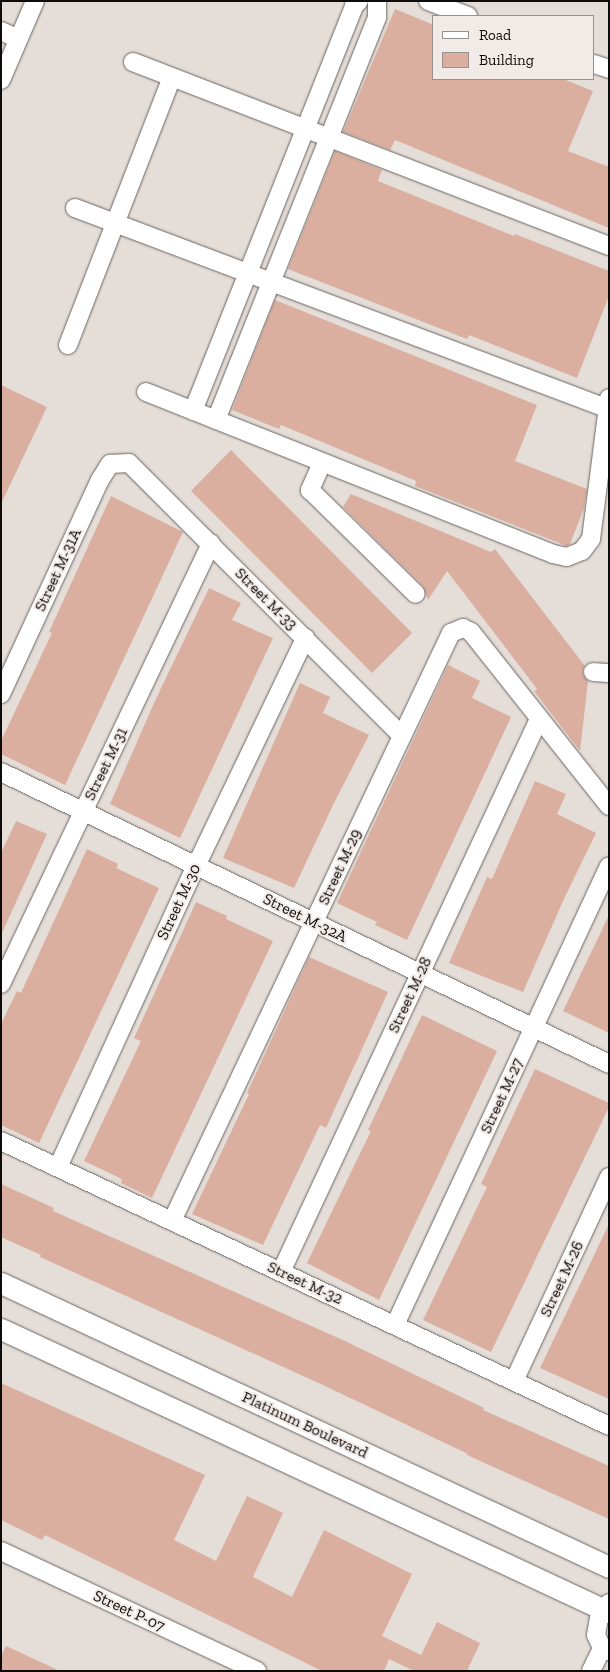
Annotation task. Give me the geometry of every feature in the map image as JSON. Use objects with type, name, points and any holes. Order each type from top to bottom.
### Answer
[{"type":"street","points":[[1,80],[35,1]]},
{"type":"street","points":[[192,411],[354,6],[359,1]]},
{"type":"street","points":[[216,420],[377,17],[377,1]]},
{"type":"street","points":[[428,1],[465,15]]},
{"type":"street","points":[[1,31],[18,39]]},
{"type":"street","points":[[133,62],[609,246]]},
{"type":"street","points":[[595,64],[609,69]]},
{"type":"street","points":[[68,345],[172,76]]},
{"type":"street","points":[[75,208],[271,282],[607,403],[590,539],[582,551],[567,557],[553,554],[146,392]]},
{"type":"street","name":"Street M-33","points":[[129,463],[402,736]]},
{"type":"street","name":"Street M-31A","points":[[1,694],[100,480],[110,464],[129,463]]},
{"type":"street","points":[[322,463],[310,490],[416,594]]},
{"type":"street","name":"Street M-31","points":[[1,984],[211,544]]},
{"type":"street","name":"Street M-29","points":[[172,1221],[451,633],[463,628],[471,632],[539,719]]},
{"type":"street","name":"Street M-30","points":[[58,1168],[196,866],[305,638]]},
{"type":"street","points":[[539,719],[609,806]]},
{"type":"street","name":"Street M-28","points":[[281,1272],[539,719]]},
{"type":"street","name":"Street M-32A","points":[[1,772],[609,1064]]},
{"type":"street","name":"Street M-27","points":[[395,1325],[609,866]]},
{"type":"street","name":"Street M-32","points":[[1,1141],[609,1426]]},
{"type":"street","name":"Street M-26","points":[[514,1381],[609,1177]]},
{"type":"street","name":"Platinum Boulevard","points":[[1,1283],[609,1567]]},
{"type":"street","points":[[1,1329],[607,1608],[597,1627],[596,1635],[605,1649],[591,1671]]},
{"type":"street","name":"Street P-07","points":[[1,1551],[251,1670]]},
{"type":"building","points":[[395,9],[432,24],[432,80],[566,80],[593,91],[568,151],[609,167],[609,228],[395,140],[390,150],[343,132]]},
{"type":"building","points":[[335,151],[382,170],[378,181],[514,236],[515,234],[609,271],[609,296],[577,378],[469,335],[467,339],[288,269]]},
{"type":"building","points":[[275,300],[537,405],[515,461],[587,489],[584,508],[570,544],[567,546],[415,486],[416,481],[281,425],[279,429],[232,410]]},
{"type":"building","points":[[1,385],[47,407],[1,504]]},
{"type":"building","points":[[231,450],[412,633],[372,673],[191,491]]},
{"type":"building","points":[[351,494],[491,552],[495,549],[585,666],[582,672],[588,681],[580,751],[534,691],[537,689],[447,571],[428,600],[423,586],[343,507]]},
{"type":"building","points":[[111,496],[183,532],[65,785],[1,754],[1,741],[52,633],[49,632]]},
{"type":"building","points":[[209,588],[241,603],[232,620],[273,638],[180,838],[110,804],[154,703]]},
{"type":"building","points":[[448,665],[480,681],[472,698],[511,717],[407,940],[375,925],[377,922],[337,903]]},
{"type":"building","points":[[300,683],[330,697],[323,713],[369,735],[294,888],[223,858]]},
{"type":"building","points":[[535,781],[566,794],[557,814],[596,833],[563,901],[523,992],[449,963],[487,877],[492,879]]},
{"type":"building","points":[[16,821],[47,834],[1,935],[1,853]]},
{"type":"building","points":[[87,849],[118,864],[116,868],[159,888],[39,1143],[1,1125],[1,1024],[17,991],[21,993]]},
{"type":"building","points":[[196,902],[227,916],[226,919],[273,941],[152,1198],[121,1183],[122,1179],[84,1161],[141,1041],[134,1038]]},
{"type":"building","points":[[609,915],[609,1033],[563,1011]]},
{"type":"building","points":[[309,957],[388,992],[326,1128],[320,1125],[263,1245],[192,1214],[249,1094],[247,1093]]},
{"type":"building","points":[[422,1015],[497,1051],[379,1300],[307,1263],[371,1131],[368,1130]]},
{"type":"building","points":[[535,1069],[609,1103],[609,1107],[491,1352],[423,1320],[487,1187],[481,1184]]},
{"type":"building","points":[[1,1184],[54,1208],[53,1211],[345,1341],[484,1408],[483,1410],[609,1466],[609,1519],[467,1455],[323,1385],[40,1257],[41,1255],[1,1237]]},
{"type":"building","points":[[609,1224],[609,1399],[540,1368]]},
{"type":"building","points":[[1,1383],[205,1475],[174,1540],[216,1561],[247,1496],[283,1513],[253,1577],[292,1597],[324,1530],[412,1574],[382,1636],[421,1655],[437,1622],[480,1643],[467,1671],[414,1671],[389,1659],[384,1671],[322,1671],[45,1535],[42,1540],[1,1520]]},
{"type":"building","points":[[6,1646],[60,1671],[1,1671],[1,1656]]}]
